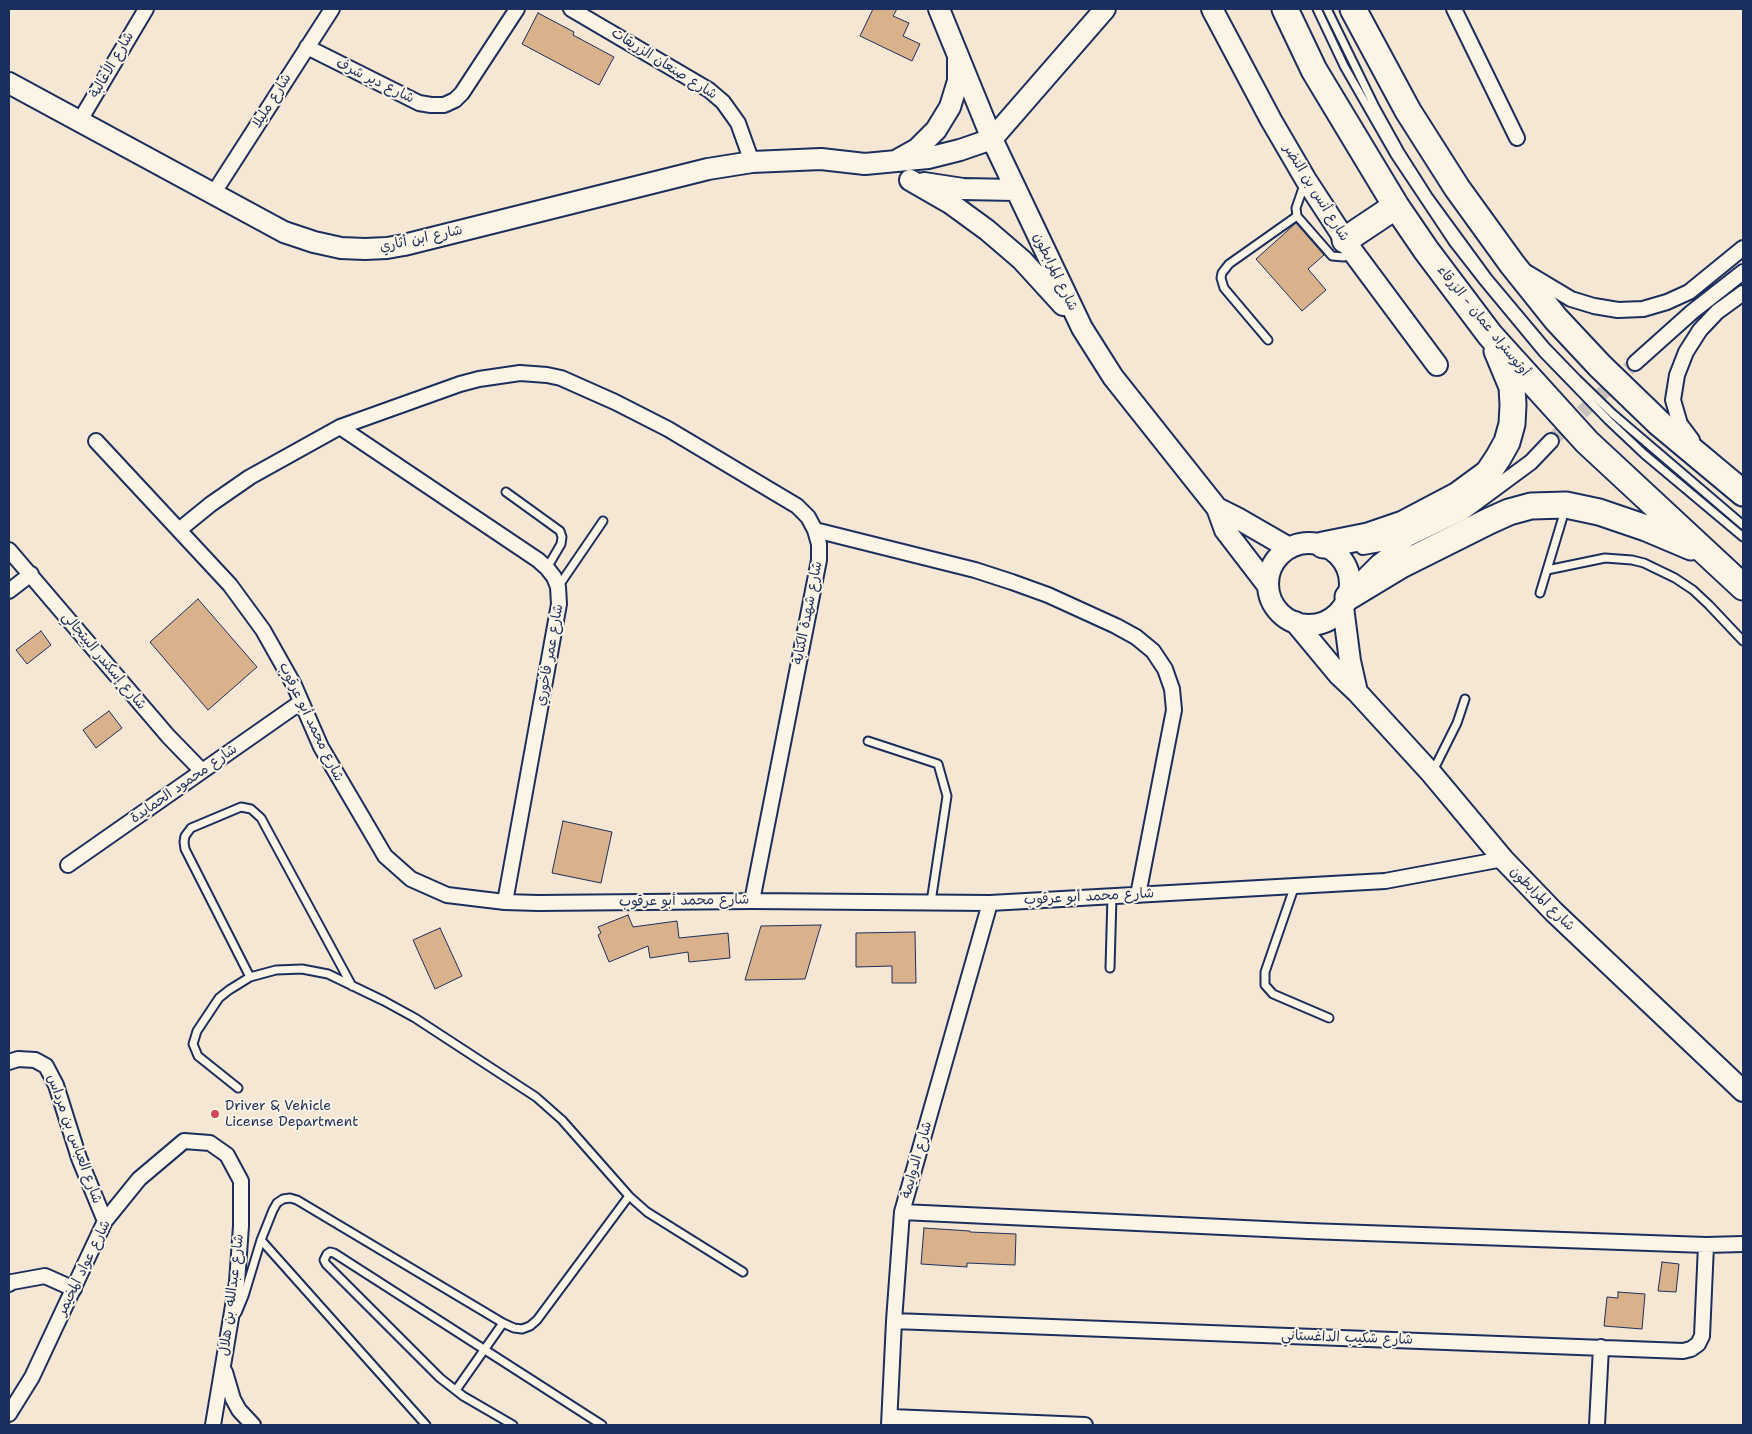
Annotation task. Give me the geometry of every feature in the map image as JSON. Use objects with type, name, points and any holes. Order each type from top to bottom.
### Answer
[{"type":"highway","name":"أوتوستراد عمان - الزرقاء","points":[[1284,9],[1314,70],[1396,206],[1426,250],[1490,334],[1587,442],[1743,587]]},
{"type":"highway","points":[[1353,9],[1408,111],[1457,188],[1512,264],[1556,319],[1600,366],[1659,423],[1743,494]]},
{"type":"highway","points":[[1349,246],[1396,206]]},
{"type":"highway","points":[[1328,547],[1403,524],[1458,495],[1488,473],[1507,442],[1512,424],[1513,405],[1512,386],[1490,334]]},
{"type":"highway","points":[[1347,598],[1401,565],[1509,512],[1531,506],[1566,505],[1623,519],[1709,554]]},
{"type":"street","name":"شارع مليلا","points":[[214,194],[332,9]]},
{"type":"street","name":"شارع دير شرف","points":[[307,47],[419,103],[444,105],[455,100],[462,93],[517,9]]},
{"type":"street","name":"شارع صنعان الزريقات","points":[[572,9],[709,90],[732,112],[752,162]]},
{"type":"street","name":"شارع المرابطون","points":[[939,9],[992,139],[1082,328],[1113,378],[1216,508],[1225,530],[1268,586]]},
{"type":"street","points":[[992,139],[1105,9]]},
{"type":"street","name":"شارع أنس بن النضر","points":[[1212,9],[1270,120],[1306,180],[1349,246],[1437,365]]},
{"type":"street","points":[[1454,9],[1517,138]]},
{"type":"street","name":"شارع الأغالبة","points":[[79,122],[138,12]]},
{"type":"street","points":[[894,162],[917,149],[936,130],[950,107],[958,82],[959,55]]},
{"type":"street","name":"شارع ابن أثاري","points":[[9,83],[284,232],[314,242],[341,248],[387,248],[404,245],[708,169],[752,162],[821,159],[865,164],[894,162],[928,158],[992,139]]},
{"type":"street","name":"شارع ابن أثاري","points":[[865,164],[910,180],[963,189],[1015,190]]},
{"type":"street","points":[[910,180],[950,203],[987,230],[1022,260],[1053,292],[1082,328]]},
{"type":"street","points":[[1512,264],[1571,299],[1594,306],[1618,310],[1643,308],[1667,302],[1689,292],[1743,248]]},
{"type":"street","points":[[1635,363],[1692,312],[1743,272]]},
{"type":"street","points":[[1709,466],[1680,424],[1673,400],[1677,375],[1686,352],[1700,330],[1717,312],[1743,293]]},
{"type":"street","name":"شارع شهدة الكتابة","points":[[179,530],[210,504],[250,477],[340,427],[440,390],[479,379],[520,373],[561,378],[615,402],[720,459],[797,506],[808,517],[815,530],[819,544],[820,560],[752,901]]},
{"type":"street","name":"شارع عمر فاخوري","points":[[340,427],[538,560],[548,568],[558,587],[559,604],[505,902]]},
{"type":"street","name":"شارع محمد أبو عرقوب","points":[[96,441],[230,585],[247,607],[278,654],[321,747],[384,856],[411,878],[447,895],[505,902],[752,901],[990,903],[1112,895],[1294,888],[1385,882],[1503,859]]},
{"type":"street","points":[[1408,539],[1376,546],[1328,547],[1312,542],[1300,543],[1289,548],[1277,558],[1270,571],[1268,586],[1272,601],[1281,614],[1295,622],[1308,625],[1321,623],[1334,617],[1347,598],[1378,562],[1408,539],[1462,513],[1486,497],[1531,462],[1551,441]]},
{"type":"street","name":"شارع المرابطون","points":[[1216,508],[1289,548]]},
{"type":"street","points":[[815,530],[975,570],[1012,582],[1116,626],[1136,637],[1153,651],[1165,668],[1172,689],[1174,710],[1138,895]]},
{"type":"street","points":[[1328,547],[1344,560],[1350,574],[1347,598]]},
{"type":"street","name":"شارع إسكندر البيتجالي","points":[[9,550],[168,736],[202,771]]},
{"type":"street","points":[[9,591],[31,574]]},
{"type":"street","name":"شارع المرابطون","points":[[1347,598],[1350,661],[1357,692]]},
{"type":"street","name":"شارع المرابطون","points":[[1295,622],[1339,675],[1432,774],[1503,859],[1554,912],[1743,1091]]},
{"type":"street","name":"شارع محمود الحمايدة","points":[[68,865],[301,702]]},
{"type":"street","name":"شارع الدوايمة","points":[[890,1421],[894,1321],[902,1212],[990,903]]},
{"type":"street","name":"شارع العباس بن مرداس","points":[[9,1062],[35,1060],[46,1066],[56,1085],[79,1158],[105,1221]]},
{"type":"street","name":"شارع عواد المخيمر","points":[[9,1414],[32,1377],[105,1221],[139,1179],[184,1141]]},
{"type":"street","name":"شارع عبدالله بن هلال","points":[[184,1141],[210,1143],[227,1154],[240,1181],[241,1226],[237,1282],[213,1425]]},
{"type":"street","points":[[902,1212],[1308,1231],[1706,1245],[1743,1244]]},
{"type":"street","name":"شارع شكيب الداغستاني","points":[[894,1321],[1683,1351],[1691,1349],[1698,1344],[1702,1336],[1706,1245]]},
{"type":"street","points":[[9,1284],[45,1276],[74,1289]]},
{"type":"street","points":[[1597,1425],[1601,1348]]},
{"type":"street","points":[[224,1361],[225,1374],[233,1399],[239,1410],[253,1425]]},
{"type":"street","points":[[890,1421],[1085,1425]]},
{"type":"lane","points":[[1317,9],[1344,66],[1395,155],[1453,242],[1484,283],[1543,353],[1608,420],[1651,460],[1743,537]]},
{"type":"lane","points":[[1327,9],[1375,108],[1400,152],[1428,196],[1488,278],[1546,347],[1589,391],[1743,525]]},
{"type":"lane","points":[[1306,180],[1296,208],[1296,216],[1332,256],[1344,257],[1349,246]]},
{"type":"lane","points":[[1268,340],[1224,288],[1222,273],[1229,264],[1296,216]]},
{"type":"lane","points":[[506,492],[560,531],[562,537],[561,544],[548,568]]},
{"type":"lane","points":[[1540,593],[1566,505]]},
{"type":"lane","points":[[558,587],[604,521]]},
{"type":"lane","points":[[1547,570],[1605,558],[1644,563],[1676,578],[1693,590],[1709,604],[1743,641]]},
{"type":"lane","points":[[1432,774],[1457,723],[1466,698]]},
{"type":"lane","points":[[868,741],[938,764],[947,796],[931,902]]},
{"type":"lane","points":[[250,978],[185,849],[184,842],[185,836],[191,828],[241,807],[251,809],[261,818],[352,986]]},
{"type":"lane","points":[[1294,888],[1265,972],[1265,985],[1273,994],[1329,1018]]},
{"type":"lane","points":[[1110,968],[1112,895]]},
{"type":"lane","points":[[238,1088],[198,1056],[193,1044],[197,1031],[220,998],[229,990],[250,978],[276,970],[302,969],[328,974],[414,1018],[536,1097],[562,1120],[628,1196],[647,1212],[743,1272]]},
{"type":"lane","points":[[230,1327],[244,1296],[261,1240],[277,1203],[283,1200],[290,1198],[297,1200],[503,1323],[522,1329],[530,1326],[537,1320],[628,1196]]},
{"type":"lane","points":[[261,1240],[426,1425]]},
{"type":"lane","points":[[513,1425],[440,1378],[326,1264],[325,1257],[330,1252],[334,1253],[602,1425]]},
{"type":"lane","points":[[456,1390],[503,1323]]},
{"type":"building","points":[[873,9],[897,9],[893,16],[909,23],[903,36],[920,44],[912,61],[860,36]]},
{"type":"building","points":[[538,13],[574,32],[573,35],[614,57],[599,85],[522,44]]},
{"type":"building","points":[[1296,223],[1324,255],[1308,269],[1326,290],[1302,311],[1256,259]]},
{"type":"building","points":[[198,599],[257,667],[208,710],[150,642]]},
{"type":"building","points":[[41,631],[51,645],[27,664],[16,650]]},
{"type":"building","points":[[109,711],[122,728],[96,748],[83,730]]},
{"type":"building","points":[[563,821],[612,832],[601,883],[552,873]]},
{"type":"building","points":[[628,915],[633,927],[677,921],[679,938],[728,933],[730,958],[689,962],[688,952],[650,958],[648,946],[609,962],[598,935],[601,933],[598,927]]},
{"type":"building","points":[[821,925],[805,979],[745,980],[761,926]]},
{"type":"building","points":[[440,928],[462,976],[435,989],[413,940]]},
{"type":"building","points":[[915,932],[916,983],[892,983],[892,966],[856,967],[856,933]]},
{"type":"building","points":[[924,1228],[1016,1234],[1015,1265],[967,1263],[967,1267],[921,1264]]},
{"type":"building","points":[[1662,1262],[1679,1264],[1676,1292],[1658,1291]]},
{"type":"building","points":[[1618,1292],[1645,1294],[1642,1329],[1604,1326],[1607,1297],[1618,1298]]},
{"type":"tunnel","points":[[1551,441],[1635,363]]},
{"type":"place","name":"Driver & Vehicle License Department","points":[[215,1114]]}]
